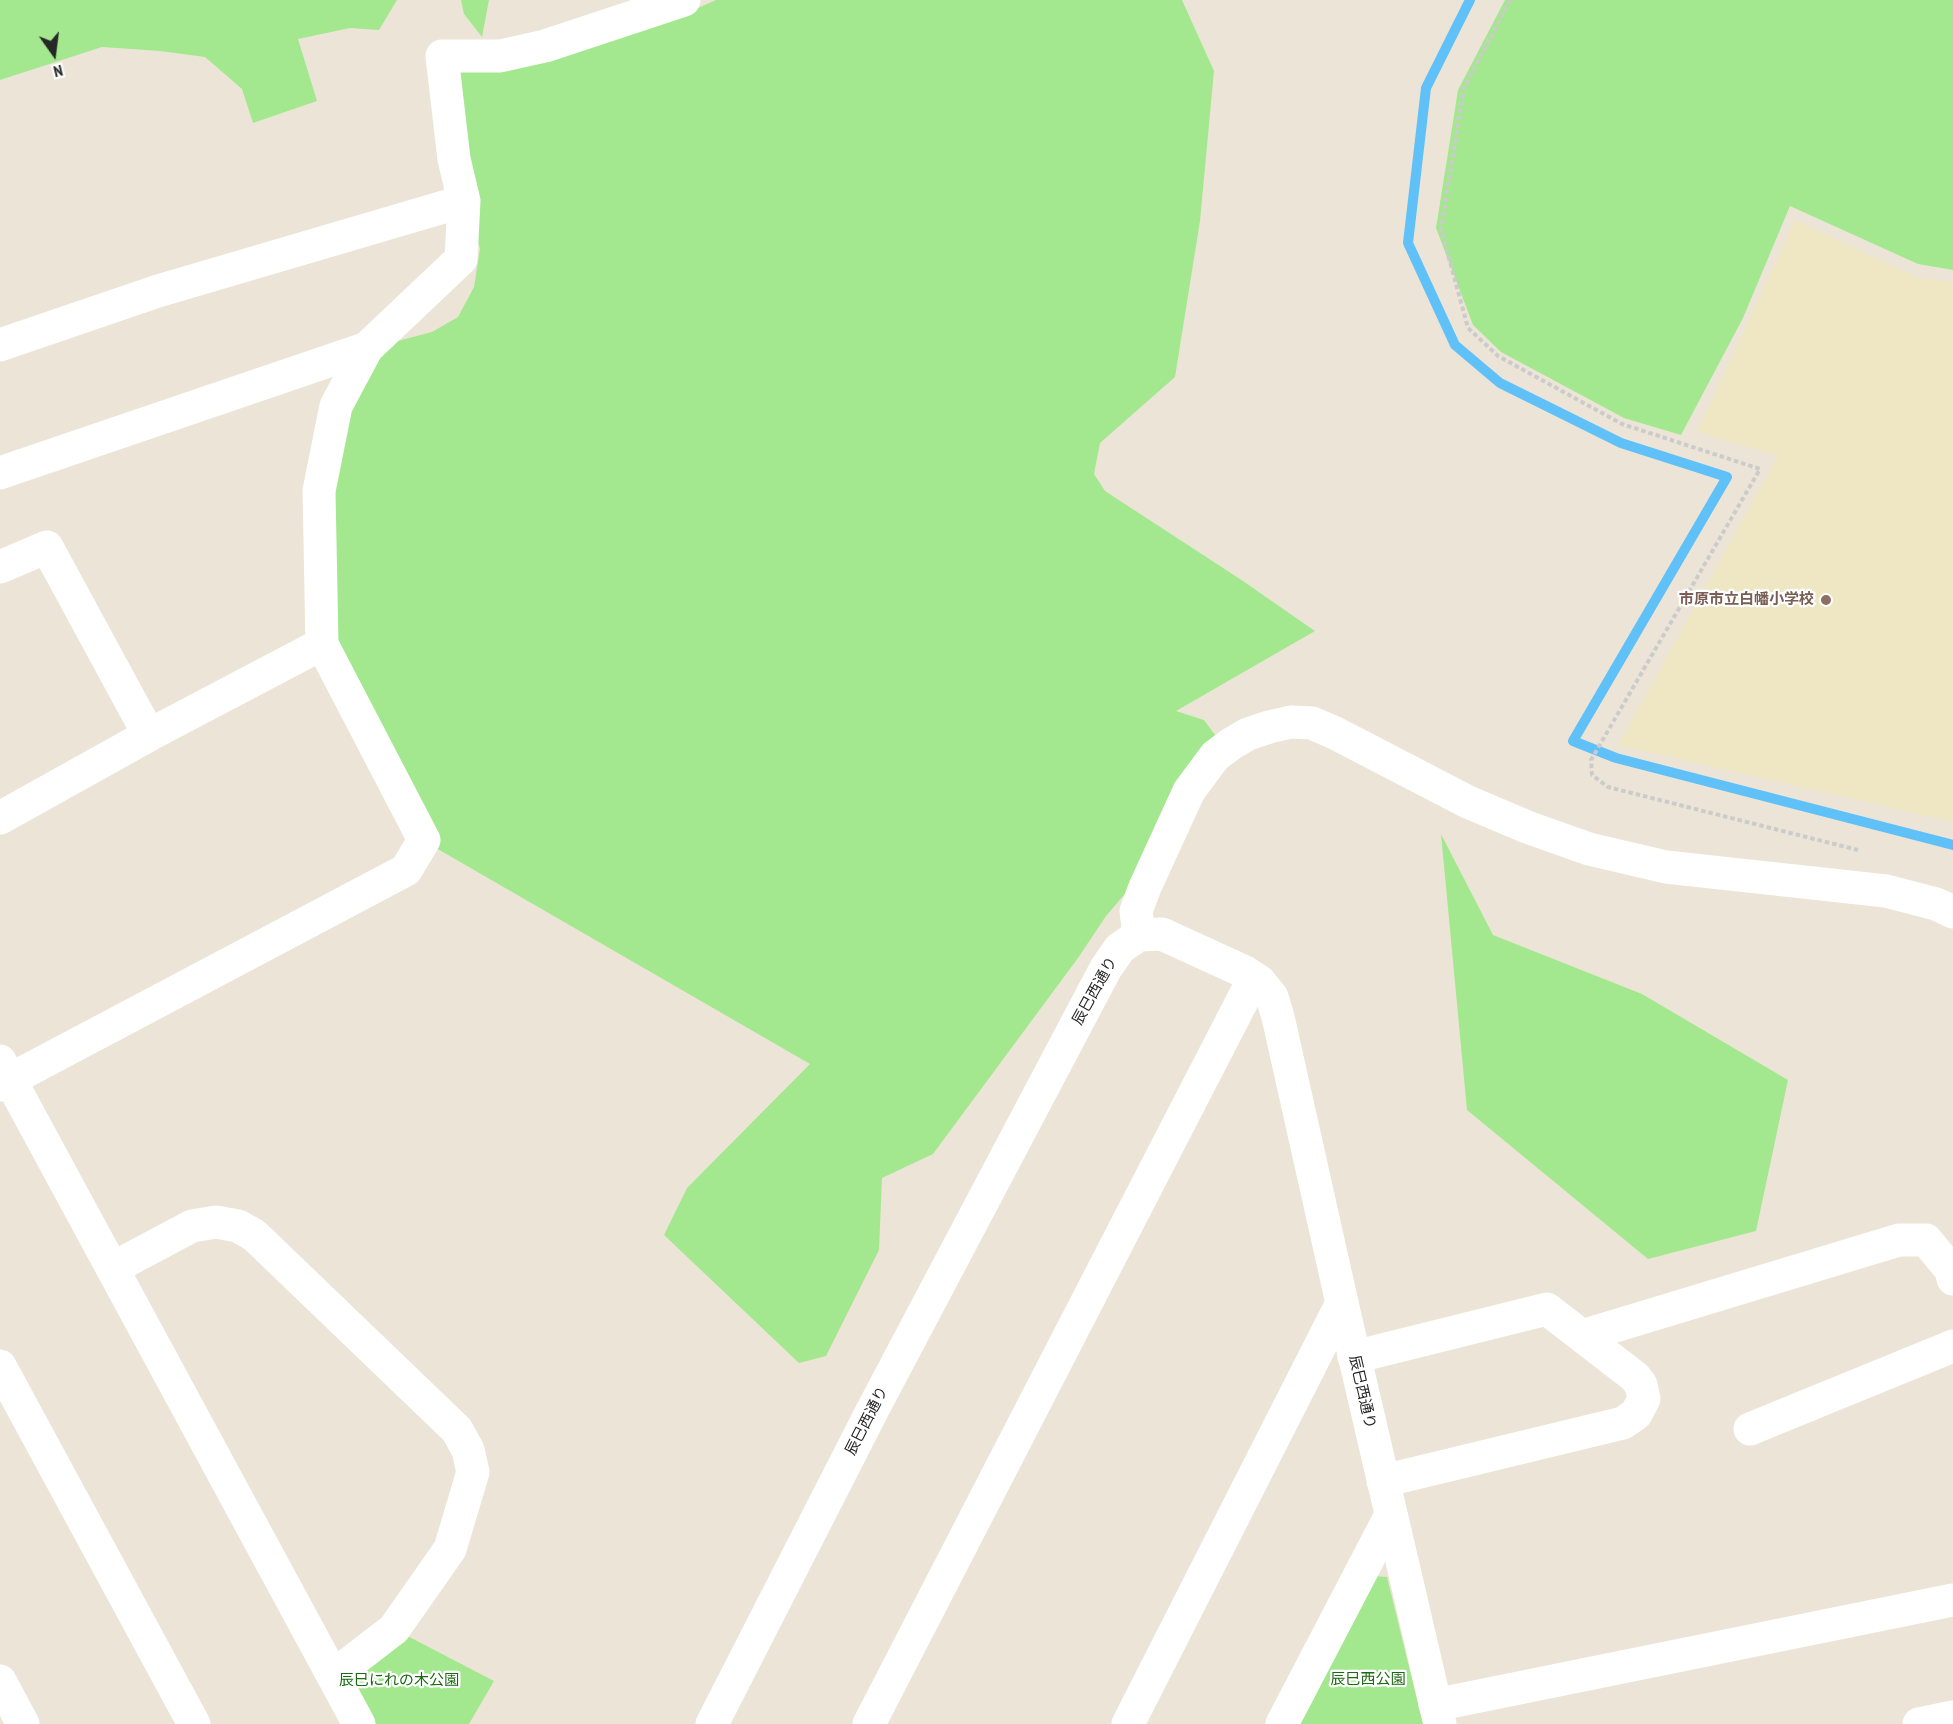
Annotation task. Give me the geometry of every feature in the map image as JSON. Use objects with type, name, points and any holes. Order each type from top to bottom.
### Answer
[{"type":"street","points":[[359,1724],[113,1268],[4,1075],[406,870],[424,840],[322,644],[319,491],[336,406],[368,348],[461,259],[464,201],[454,159],[442,56],[500,56],[545,46],[684,0]]},
{"type":"street","points":[[0,345],[158,291],[464,201]]},
{"type":"street","points":[[0,473],[368,348]]},
{"type":"street","points":[[0,567],[47,547],[149,735]]},
{"type":"street","points":[[2,812],[322,644]]},
{"type":"street","points":[[1139,935],[1136,911],[1145,886],[1189,791],[1215,756],[1231,744],[1248,734],[1290,722],[1312,723],[1468,802],[1527,827],[1589,849],[1666,867],[1886,891],[1936,904],[1953,912]]},
{"type":"street","name":"辰巳西通り","points":[[712,1724],[873,1409],[1106,968],[1120,948],[1139,935],[1162,934],[1245,972],[1260,982],[1272,997],[1437,1715]]},
{"type":"street","points":[[869,1724],[1254,978]]},
{"type":"street","points":[[113,1268],[192,1226],[216,1222],[238,1227],[254,1235],[457,1431],[468,1450],[473,1472],[450,1549],[394,1629],[333,1676]]},
{"type":"street","points":[[1582,1336],[1899,1240],[1926,1240],[1951,1270],[1953,1279]]},
{"type":"street","points":[[1128,1724],[1342,1303]]},
{"type":"street","points":[[1354,1357],[1547,1309],[1635,1377],[1641,1385],[1644,1399],[1636,1414],[1623,1423],[1383,1481]]},
{"type":"street","points":[[1750,1429],[1953,1346]]},
{"type":"street","points":[[0,1366],[194,1724]]},
{"type":"street","points":[[1282,1724],[1391,1515]]},
{"type":"street","points":[[1437,1715],[1953,1600]]},
{"type":"street","points":[[0,1681],[23,1724]]},
{"type":"street","points":[[1919,1724],[1953,1717]]},
{"type":"path","points":[[1510,0],[1464,88],[1441,229],[1468,328],[1498,356],[1622,424],[1760,469],[1591,760],[1592,775],[1608,787],[1860,850]]},
{"type":"shaded area","name":"市原市立白幡小学校","points":[[1795,220],[1916,277],[1953,282],[1953,822],[1618,745],[1778,456],[1697,432]]},
{"type":"green space","points":[[0,0],[397,0],[379,30],[350,28],[298,39],[317,101],[253,123],[242,89],[205,57],[102,47],[0,80]]},
{"type":"green space","points":[[461,0],[489,0],[482,37],[464,14]]},
{"type":"green space","points":[[716,0],[1182,0],[1214,71],[1200,221],[1175,377],[1100,443],[1094,474],[1105,491],[1315,631],[1176,711],[1204,720],[1218,739],[1130,888],[1106,916],[1078,958],[933,1154],[882,1178],[879,1250],[826,1356],[799,1363],[664,1235],[687,1188],[810,1064],[429,844],[335,640],[322,540],[356,390],[390,343],[432,332],[458,317],[474,287],[480,249],[470,210],[459,68],[682,15]]},
{"type":"green space","points":[[1505,0],[1953,0],[1953,270],[1918,264],[1790,206],[1743,318],[1681,435],[1624,418],[1501,352],[1473,325],[1436,228],[1458,90]]},
{"type":"green space","points":[[1441,834],[1493,935],[1642,994],[1788,1080],[1756,1231],[1648,1259],[1467,1110]]},
{"type":"green space","name":"辰巳西公園","points":[[1372,1576],[1387,1577],[1423,1724],[1295,1724]]},
{"type":"green space","name":"辰巳にれの木公園","points":[[394,1629],[494,1681],[469,1724],[359,1724],[333,1676]]},
{"type":"waterway","points":[[1470,0],[1426,88],[1408,243],[1455,345],[1500,383],[1621,443],[1727,477],[1573,741],[1616,758],[1953,845]]},
{"type":"place","name":"市原市立白幡小学校","points":[[1826,600]]}]
